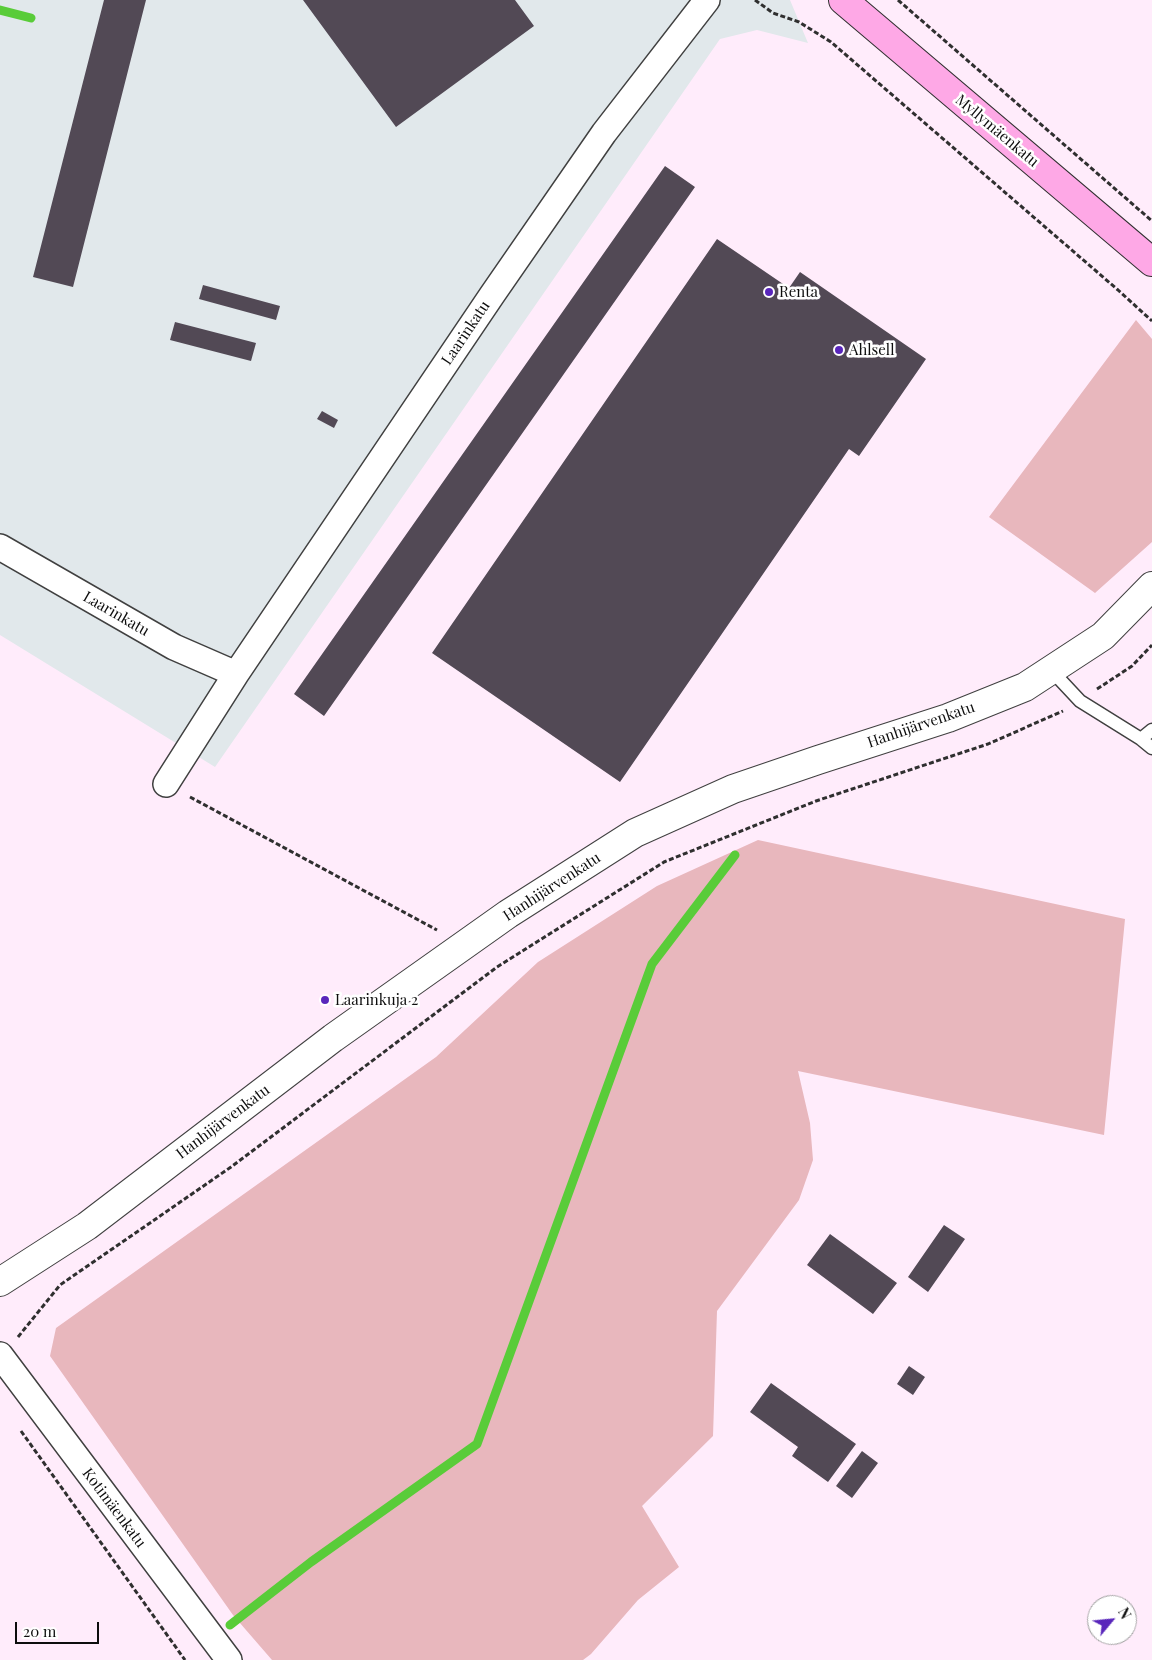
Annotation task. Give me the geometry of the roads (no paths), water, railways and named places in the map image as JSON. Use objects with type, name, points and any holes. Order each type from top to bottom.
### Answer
[{"type":"main road","name":"Myllymäenkatu","points":[[842,0],[1152,262]]},
{"type":"street","name":"Laarinkatu","points":[[166,784],[236,674],[492,295],[604,133],[707,0]]},
{"type":"street","name":"Laarinkatu","points":[[0,547],[174,647],[236,674]]},
{"type":"street","name":"Hanhijärvenkatu","points":[[0,1282],[87,1226],[333,1038],[464,945],[508,914],[635,833],[733,790],[956,715],[1025,687],[1103,636],[1152,586]]},
{"type":"street","name":"Kotimäenkatu","points":[[1,1356],[228,1660]]},
{"type":"lane","points":[[1051,670],[1080,700],[1152,748]]},
{"type":"lane","points":[[1141,739],[1152,730]]},
{"type":"waterway","points":[[0,10],[31,18]]},
{"type":"waterway","points":[[230,1625],[311,1562],[477,1444],[652,964],[735,855]]},
{"type":"place","name":"Renta","points":[[769,292]]},
{"type":"place","name":"Ahlsell","points":[[839,350]]},
{"type":"place","name":"Laarinkuja 2","points":[[325,1000]]}]
